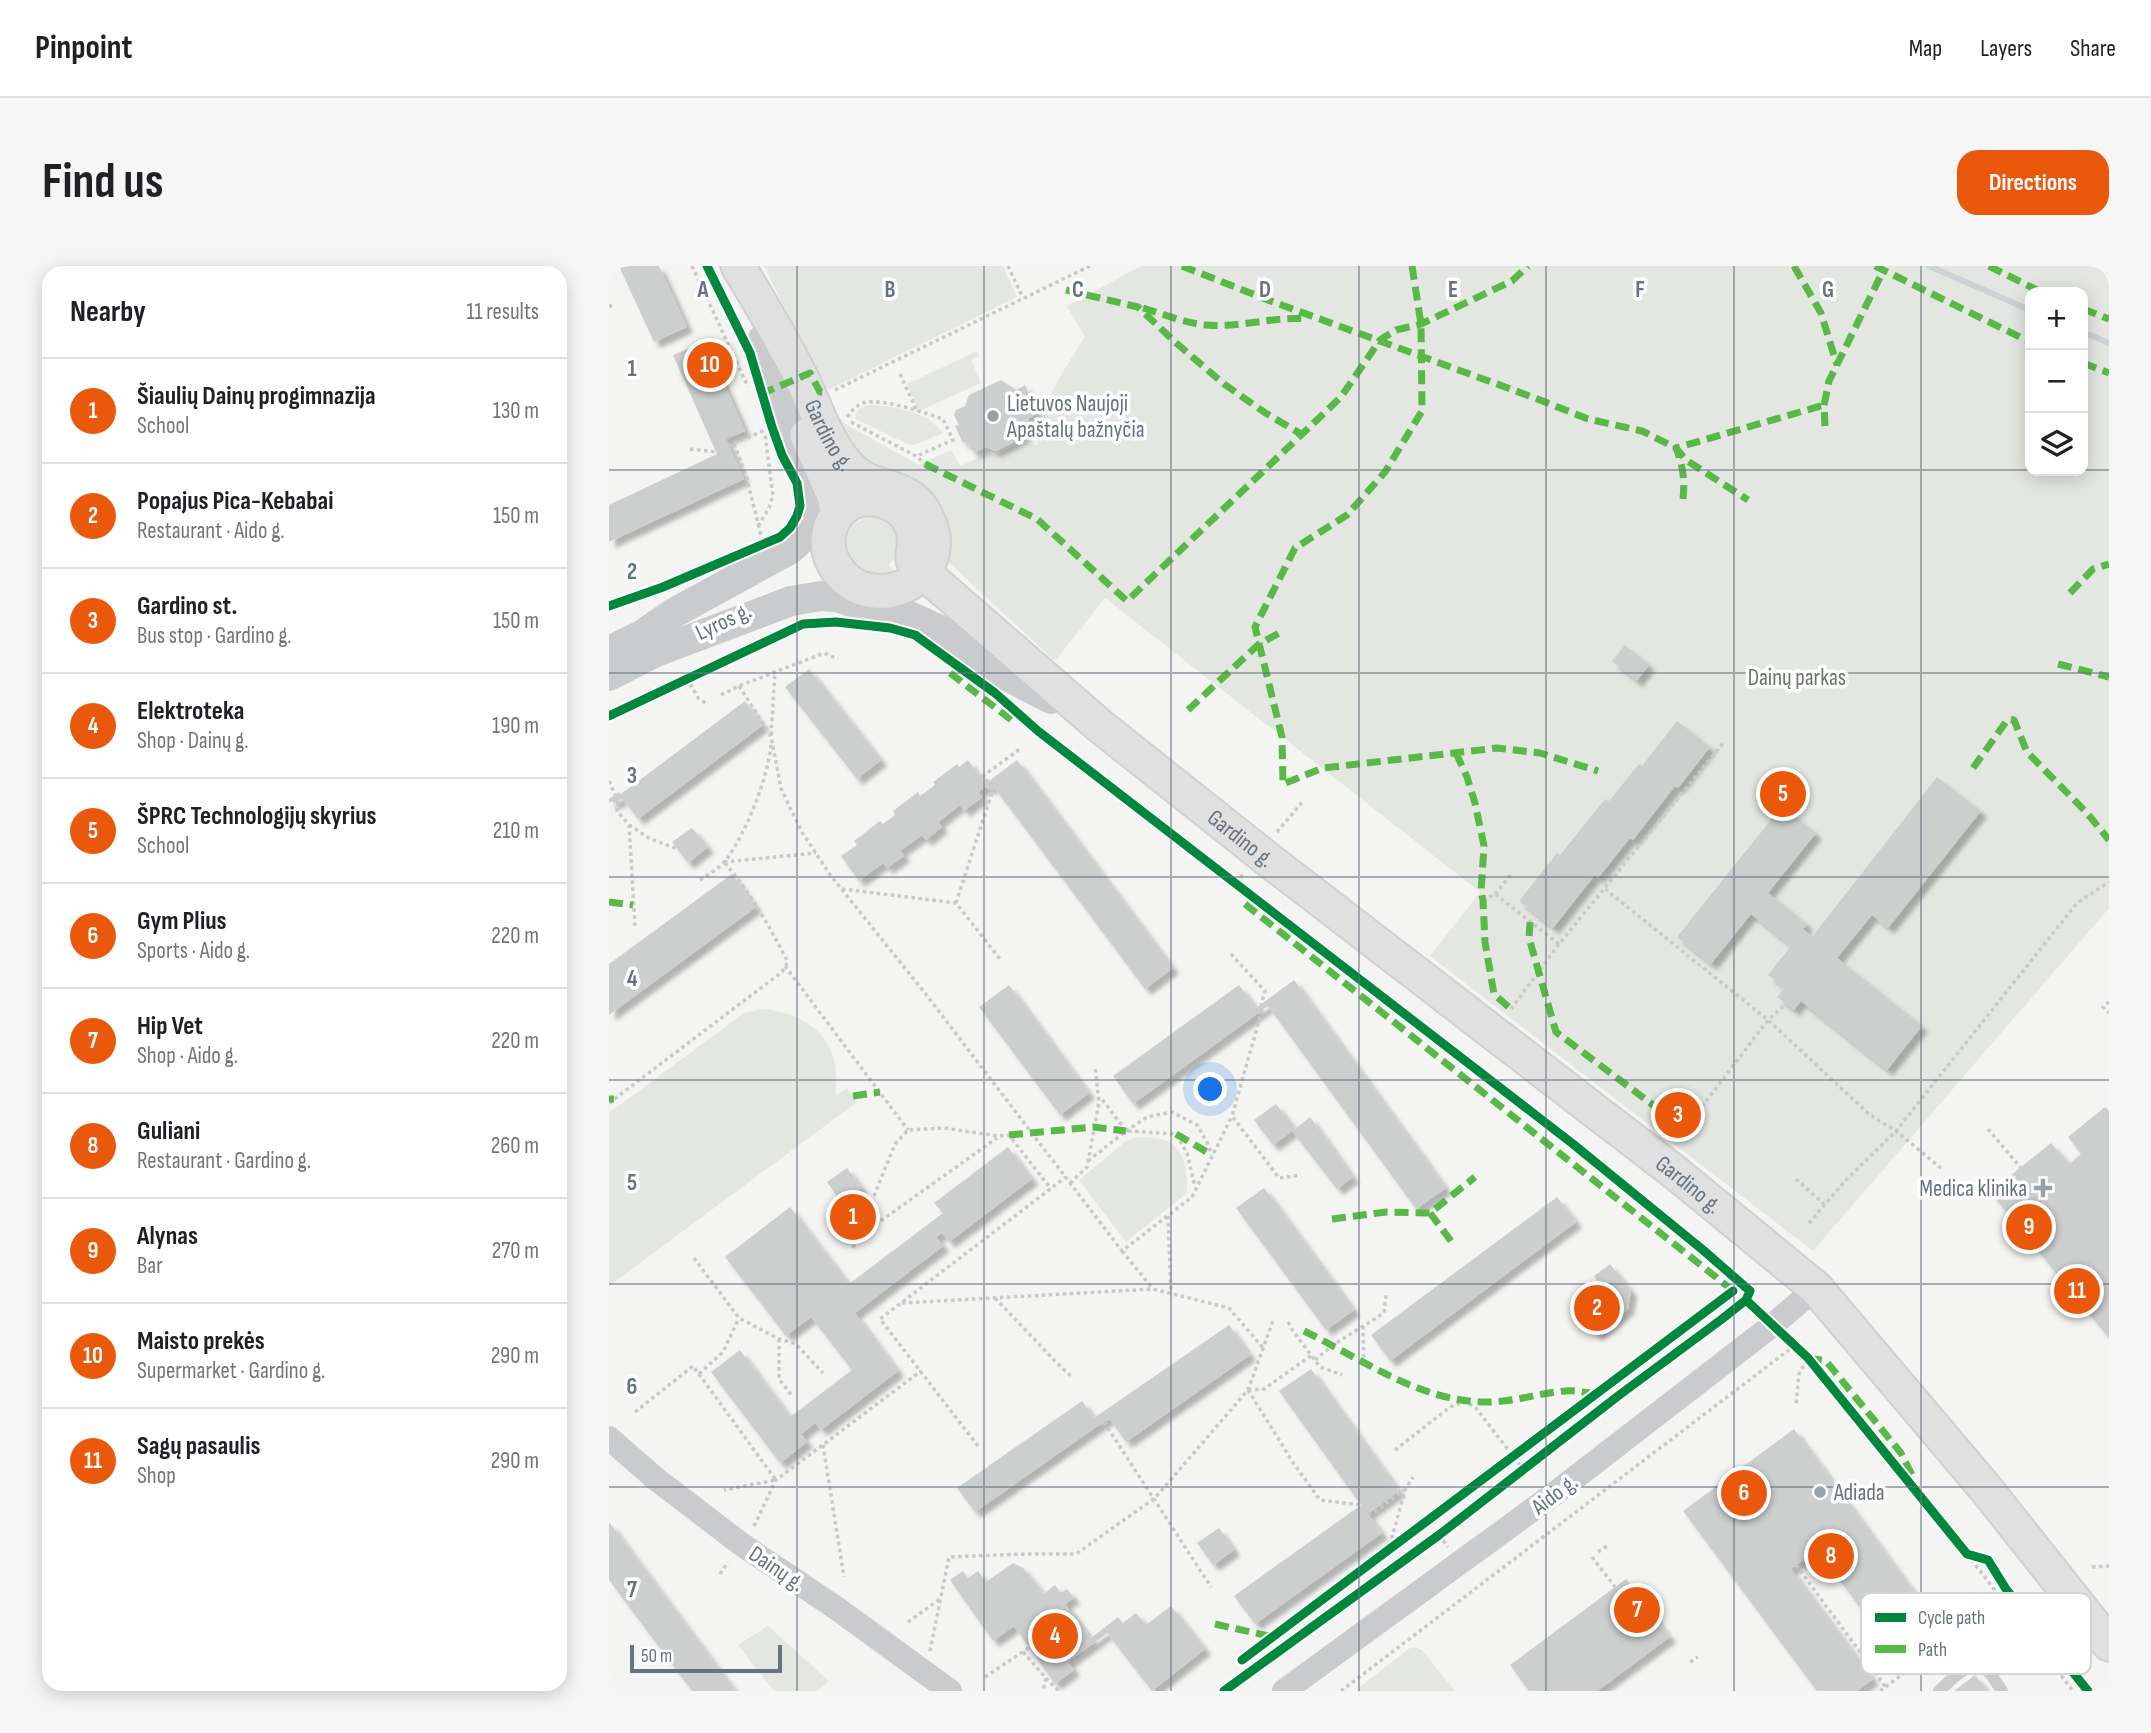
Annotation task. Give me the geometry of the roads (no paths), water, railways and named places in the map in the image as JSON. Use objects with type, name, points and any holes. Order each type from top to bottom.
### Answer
[{"type":"main road","name":"Gardino g.","points":[[731,266],[835,498],[834,543],[846,579],[866,589],[890,590],[932,604],[1051,699],[1100,726],[1270,861],[1677,1174],[1816,1288],[1986,1489],[2069,1593]]},
{"type":"main road","name":"Gardino g.","points":[[738,266],[761,303],[846,464],[867,481],[901,490],[922,508],[933,535],[928,561],[915,565],[914,533],[898,508],[881,500],[861,500],[843,508],[834,543]]},
{"type":"main road","points":[[890,590],[905,587],[928,561],[935,558],[945,572],[1072,689],[1100,726]]},
{"type":"main road","name":"Gardino g.","points":[[2091,1621],[2109,1644]]},
{"type":"street","points":[[650,643],[672,614],[789,550],[797,544],[810,525],[815,507],[815,484],[775,388],[762,340]]},
{"type":"street","name":"Gardino g.","points":[[778,573],[834,543]]},
{"type":"street","name":"Lyros g.","points":[[609,651],[650,643],[819,576],[834,543]]},
{"type":"street","name":"Lyros g.","points":[[609,676],[650,643],[778,573]]},
{"type":"street","points":[[650,643],[791,600],[837,597],[875,610],[900,612],[948,634],[1006,676],[1051,699]]},
{"type":"street","name":"Aido g.","points":[[1284,1691],[1554,1494],[1774,1324],[1816,1288]]},
{"type":"street","name":"Dainų g.","points":[[609,1438],[656,1479],[741,1544],[950,1691]]},
{"type":"lane","points":[[1939,1691],[1960,1674]]},
{"type":"lane","points":[[1990,1674],[2003,1691]]},
{"type":"waterway","points":[[1929,266],[2025,308]]},
{"type":"waterway","points":[[2088,334],[2109,343]]},
{"type":"place","name":"Maisto prekės","points":[[710,365]]},
{"type":"place","name":"Lietuvos Naujoji Apaštalų bažnyčia","points":[[993,416]]},
{"type":"place","name":"ŠPRC Technologijų skyrius","points":[[1783,794]]},
{"type":"place","name":"Gardino st.","points":[[1678,1115]]},
{"type":"place","name":"Medica klinika","points":[[2043,1188]]},
{"type":"place","name":"Šiaulių Dainų progimnazija","points":[[853,1217]]},
{"type":"place","name":"Alynas","points":[[2029,1227]]},
{"type":"place","name":"Sagų pasaulis","points":[[2077,1291]]},
{"type":"place","name":"Popajus Pica-Kebabai","points":[[1597,1308]]},
{"type":"place","name":"Adiada","points":[[1820,1492]]},
{"type":"place","name":"Gym Plius","points":[[1744,1493]]},
{"type":"place","name":"Guliani","points":[[1831,1556]]},
{"type":"place","name":"Hip Vet","points":[[1637,1610]]},
{"type":"place","name":"Elektroteka","points":[[1055,1636]]},
{"type":"park label","name":"Dainų parkas","points":[[1797,677]]}]
